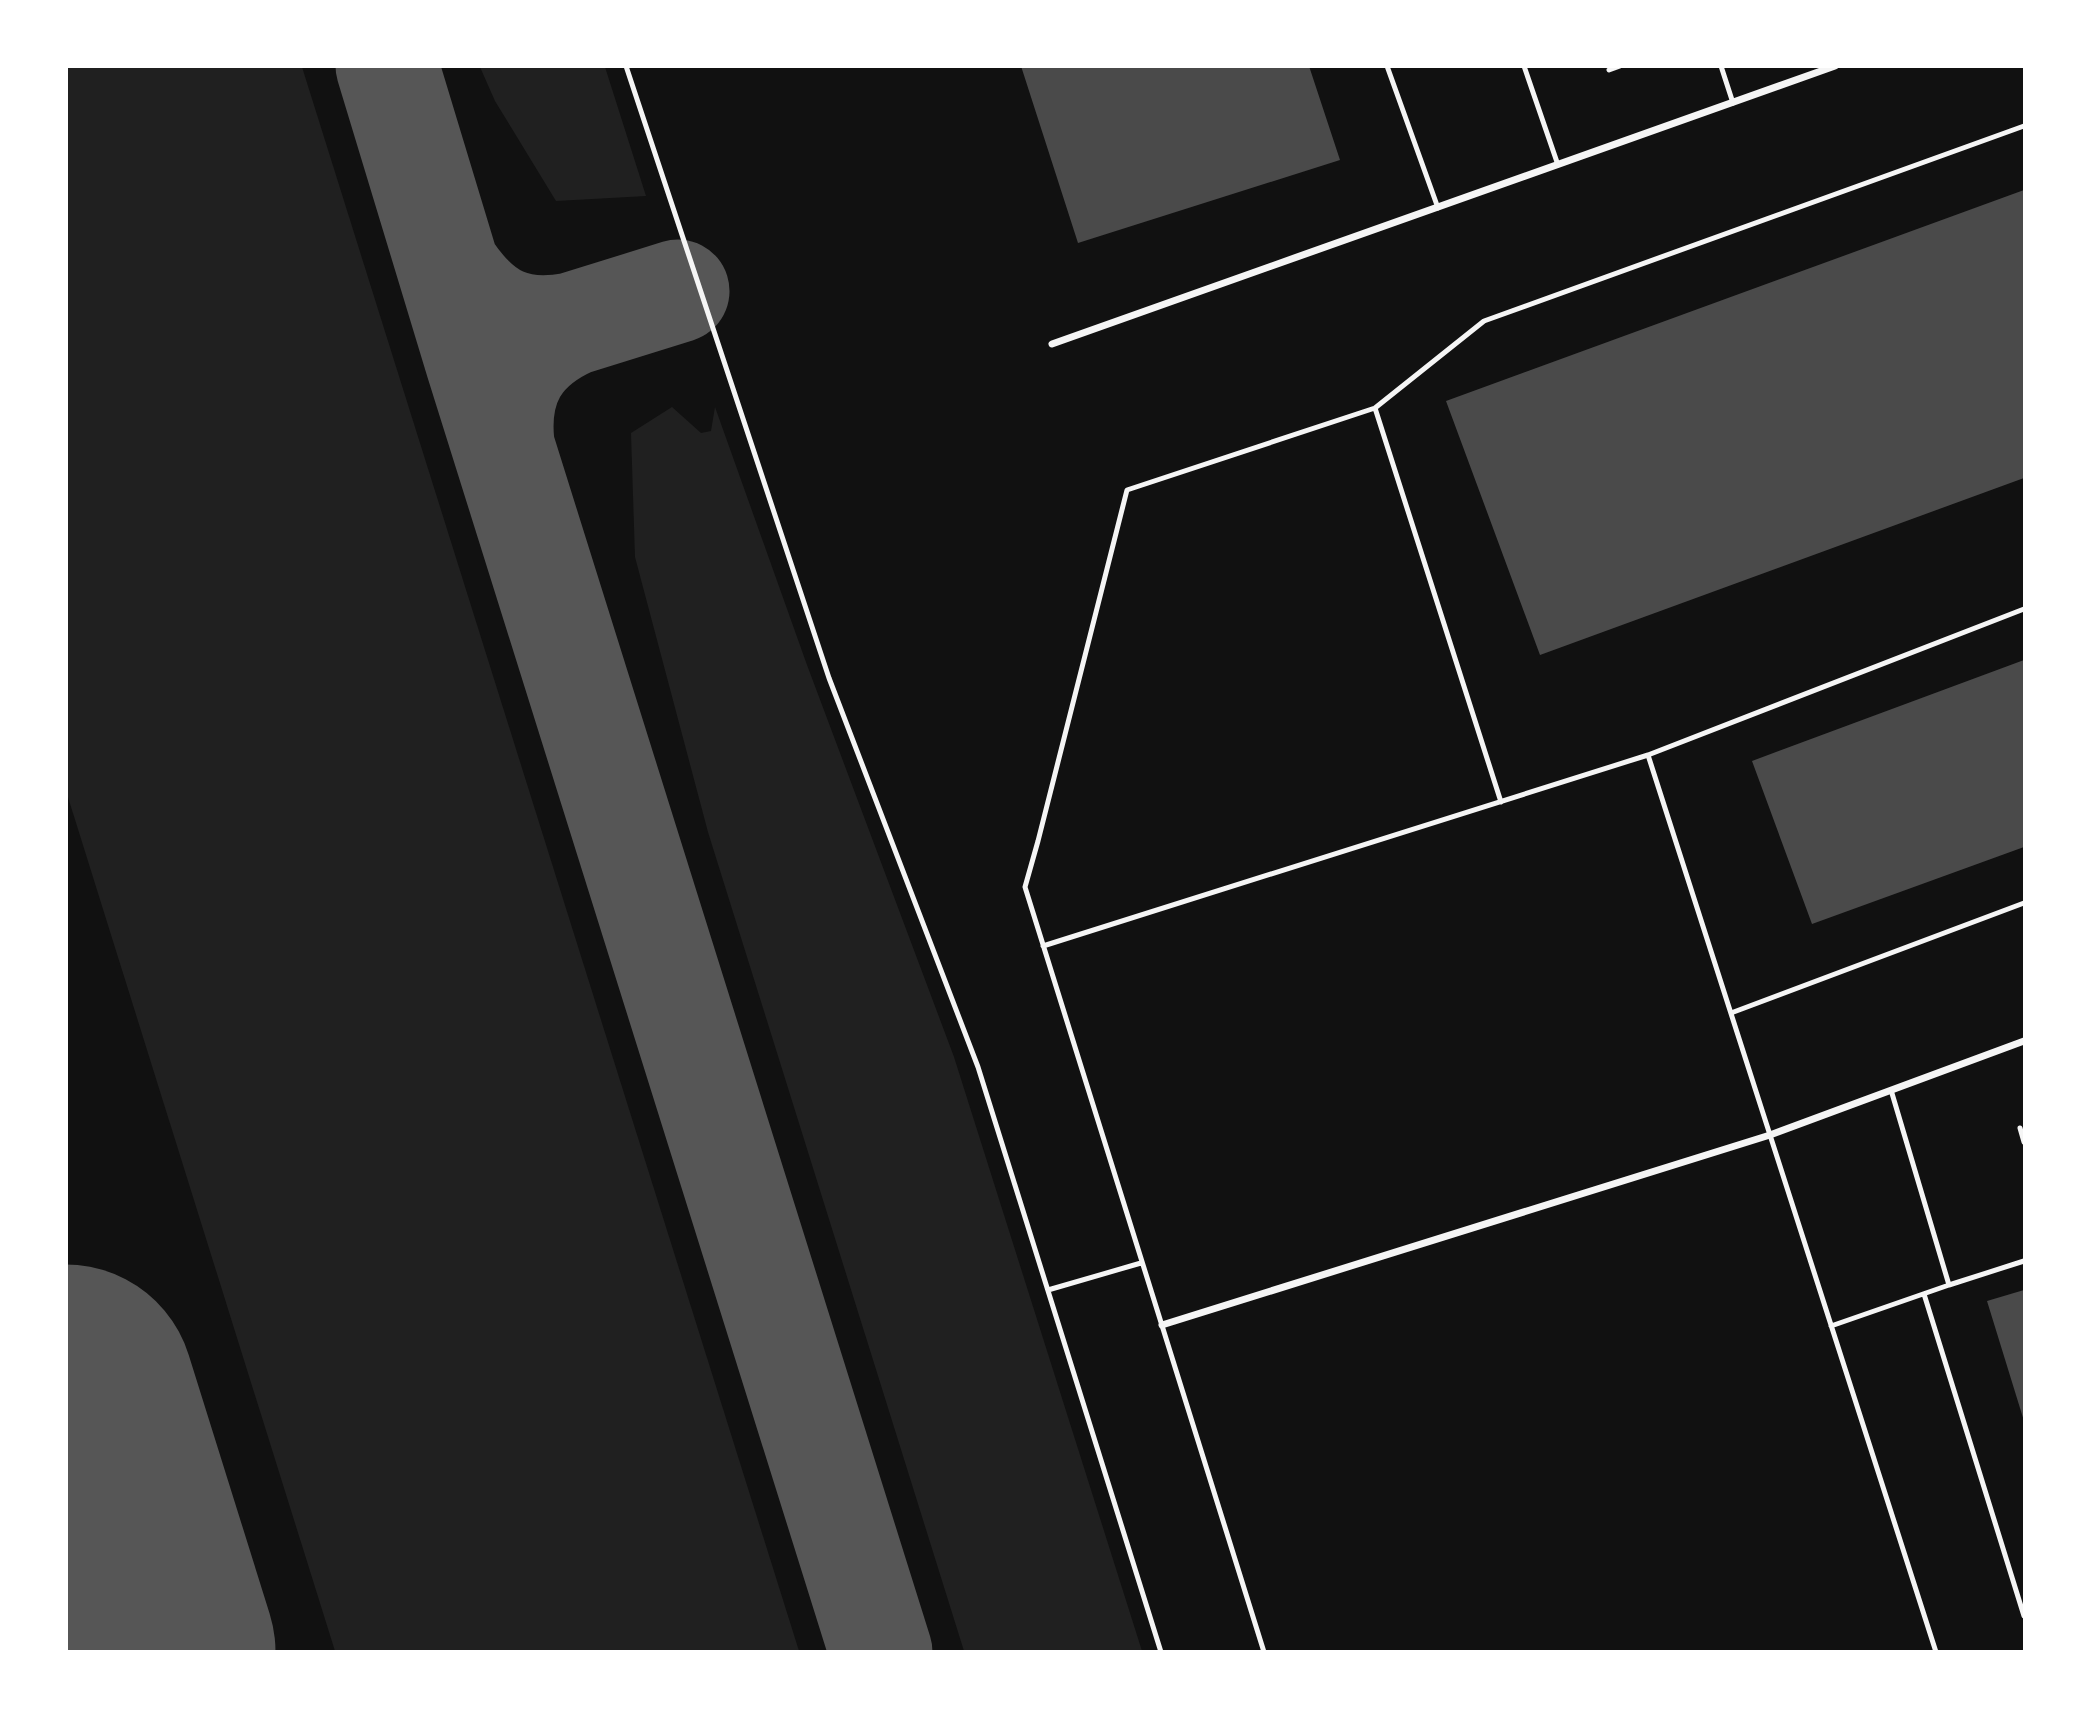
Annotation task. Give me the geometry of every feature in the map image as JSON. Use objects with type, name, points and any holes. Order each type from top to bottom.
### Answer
[{"type":"street","points":[[1052,344],[1835,66]]},
{"type":"street","points":[[1162,1325],[1770,1135],[2025,1041]]},
{"type":"lane","points":[[626,66],[829,678],[978,1067],[1161,1651]]},
{"type":"lane","points":[[1387,66],[1438,208]]},
{"type":"lane","points":[[1524,66],[1558,165]]},
{"type":"lane","points":[[1609,71],[1620,66]]},
{"type":"lane","points":[[1721,66],[1733,103]]},
{"type":"lane","points":[[1264,1651],[1024,887],[1127,491],[1375,408],[1484,321],[2025,126]]},
{"type":"lane","points":[[1375,408],[1501,802]]},
{"type":"lane","points":[[1043,946],[1648,755],[2025,609]]},
{"type":"lane","points":[[1648,755],[1936,1651]]},
{"type":"lane","points":[[1731,1013],[2025,903]]},
{"type":"lane","points":[[1891,1090],[1948,1285]]},
{"type":"lane","points":[[2020,1128],[2025,1142]]},
{"type":"lane","points":[[1831,1326],[2025,1261]]},
{"type":"lane","points":[[1048,1290],[1142,1263]]},
{"type":"lane","points":[[1924,1294],[2025,1616]]},
{"type":"shaded area","points":[[66,67],[302,67],[799,1651],[335,1651],[67,794]]},
{"type":"shaded area","points":[[480,67],[605,67],[646,196],[556,201],[495,101]]},
{"type":"shaded area","points":[[672,407],[701,433],[711,431],[715,407],[807,665],[954,1057],[1142,1651],[964,1651],[708,832],[635,557],[631,433]]},
{"type":"building","points":[[1021,66],[1309,66],[1340,160],[1078,243]]},
{"type":"building","points":[[2024,190],[2024,478],[1540,655],[1446,401]]},
{"type":"building","points":[[2024,660],[2024,847],[1812,924],[1752,761]]},
{"type":"building","points":[[2024,1290],[2024,1421],[1987,1301]]},
{"type":"taxiway","points":[[387,66],[477,363],[881,1652]]},
{"type":"taxiway","points":[[450,270],[475,300],[502,318],[533,326],[572,324],[538,345],[515,371],[504,404],[503,444]]},
{"type":"taxiway","points":[[572,324],[678,291]]},
{"type":"runway","points":[[66,1393],[147,1652]]}]
